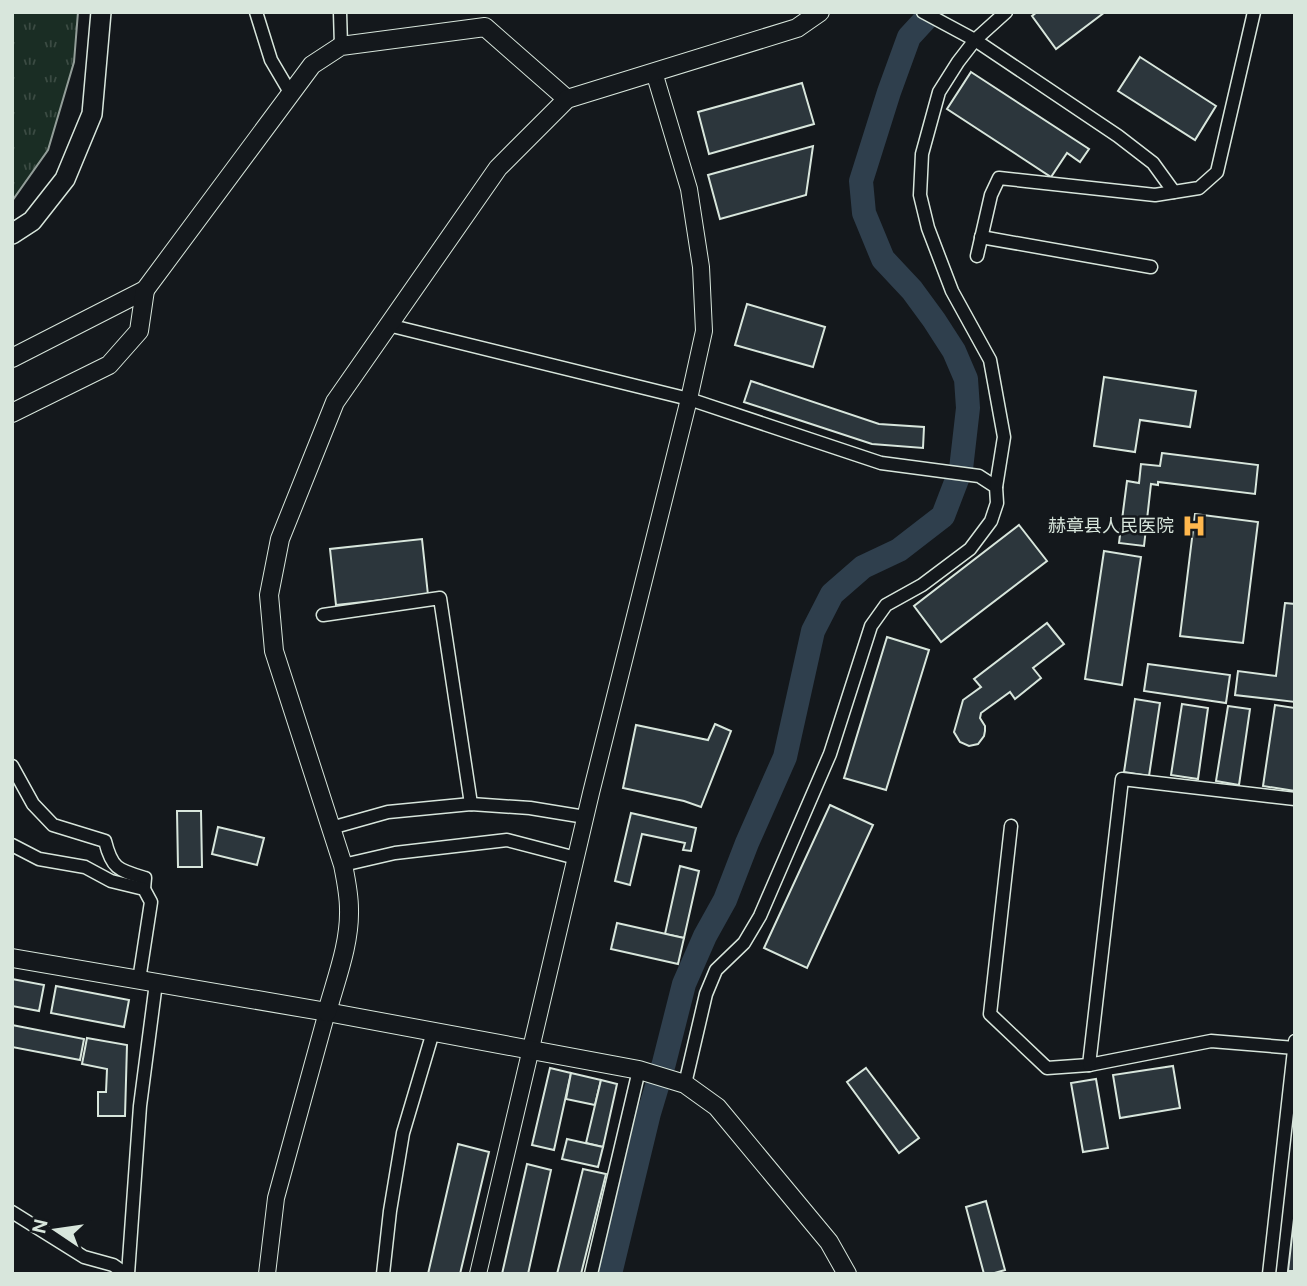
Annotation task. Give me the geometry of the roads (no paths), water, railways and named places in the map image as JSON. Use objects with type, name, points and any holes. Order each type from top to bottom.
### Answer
[{"type":"main road","points":[[12,234],[32,221],[65,179],[92,114],[102,12]]},
{"type":"main road","points":[[327,1012],[347,936],[349,893],[343,865],[274,651],[269,595],[280,539],[335,402],[498,168],[567,99],[797,28],[820,12]]},
{"type":"main road","points":[[12,358],[145,290],[313,65],[341,46],[485,27],[567,99]]},
{"type":"main road","points":[[12,413],[109,365],[139,331],[145,290]]},
{"type":"main road","points":[[12,958],[327,1012],[643,1071],[677,1081],[718,1107],[829,1242],[847,1274]]},
{"type":"street","points":[[256,12],[271,60],[291,94]]},
{"type":"street","points":[[340,12],[341,46]]},
{"type":"street","points":[[923,12],[975,40],[1118,136],[1153,163],[1174,192]]},
{"type":"street","points":[[677,1081],[716,970],[744,943],[760,916],[830,754],[871,626],[886,605],[922,584],[970,549],[990,521],[997,503],[996,487],[1004,437],[990,359],[952,291],[928,228],[920,195],[922,154],[939,92],[975,40],[1006,12]]},
{"type":"street","points":[[976,256],[990,195],[999,178],[1155,195],[1199,188],[1217,172],[1254,12]]},
{"type":"street","points":[[478,1274],[585,817],[704,331],[701,267],[689,189],[654,72]]},
{"type":"street","points":[[981,237],[1151,267]]},
{"type":"street","points":[[388,326],[689,398],[881,463],[979,476],[996,487]]},
{"type":"street","points":[[323,615],[440,598],[471,804]]},
{"type":"street","points":[[12,766],[33,804],[53,825],[105,841],[109,856],[121,871],[145,878],[144,889],[151,902],[148,982],[127,1274],[113,1265],[84,1257],[12,1212]]},
{"type":"street","points":[[1089,1065],[1122,779],[1295,799]]},
{"type":"street","points":[[331,828],[388,812],[471,804],[530,808],[585,817]]},
{"type":"street","points":[[1011,826],[990,1014],[1046,1068],[1089,1065],[1211,1041],[1294,1048]]},
{"type":"street","points":[[343,865],[395,853],[507,841],[576,858]]},
{"type":"street","points":[[12,845],[39,859],[85,867],[111,881],[144,889]]},
{"type":"street","points":[[267,1274],[276,1198],[327,1012]]},
{"type":"street","points":[[383,1274],[403,1133],[433,1032]]},
{"type":"street","points":[[1269,1274],[1295,1041]]},
{"type":"street","points":[[591,1274],[643,1071]]},
{"type":"waterway","points":[[610,1274],[684,984],[705,936],[725,900],[785,757],[813,631],[832,594],[863,567],[899,550],[943,516],[961,469],[968,408],[966,379],[954,351],[934,320],[912,290],[883,259],[864,213],[861,181],[909,37],[932,12]]},
{"type":"place","name":"赫章县人民医院","points":[[1194,526]]}]
